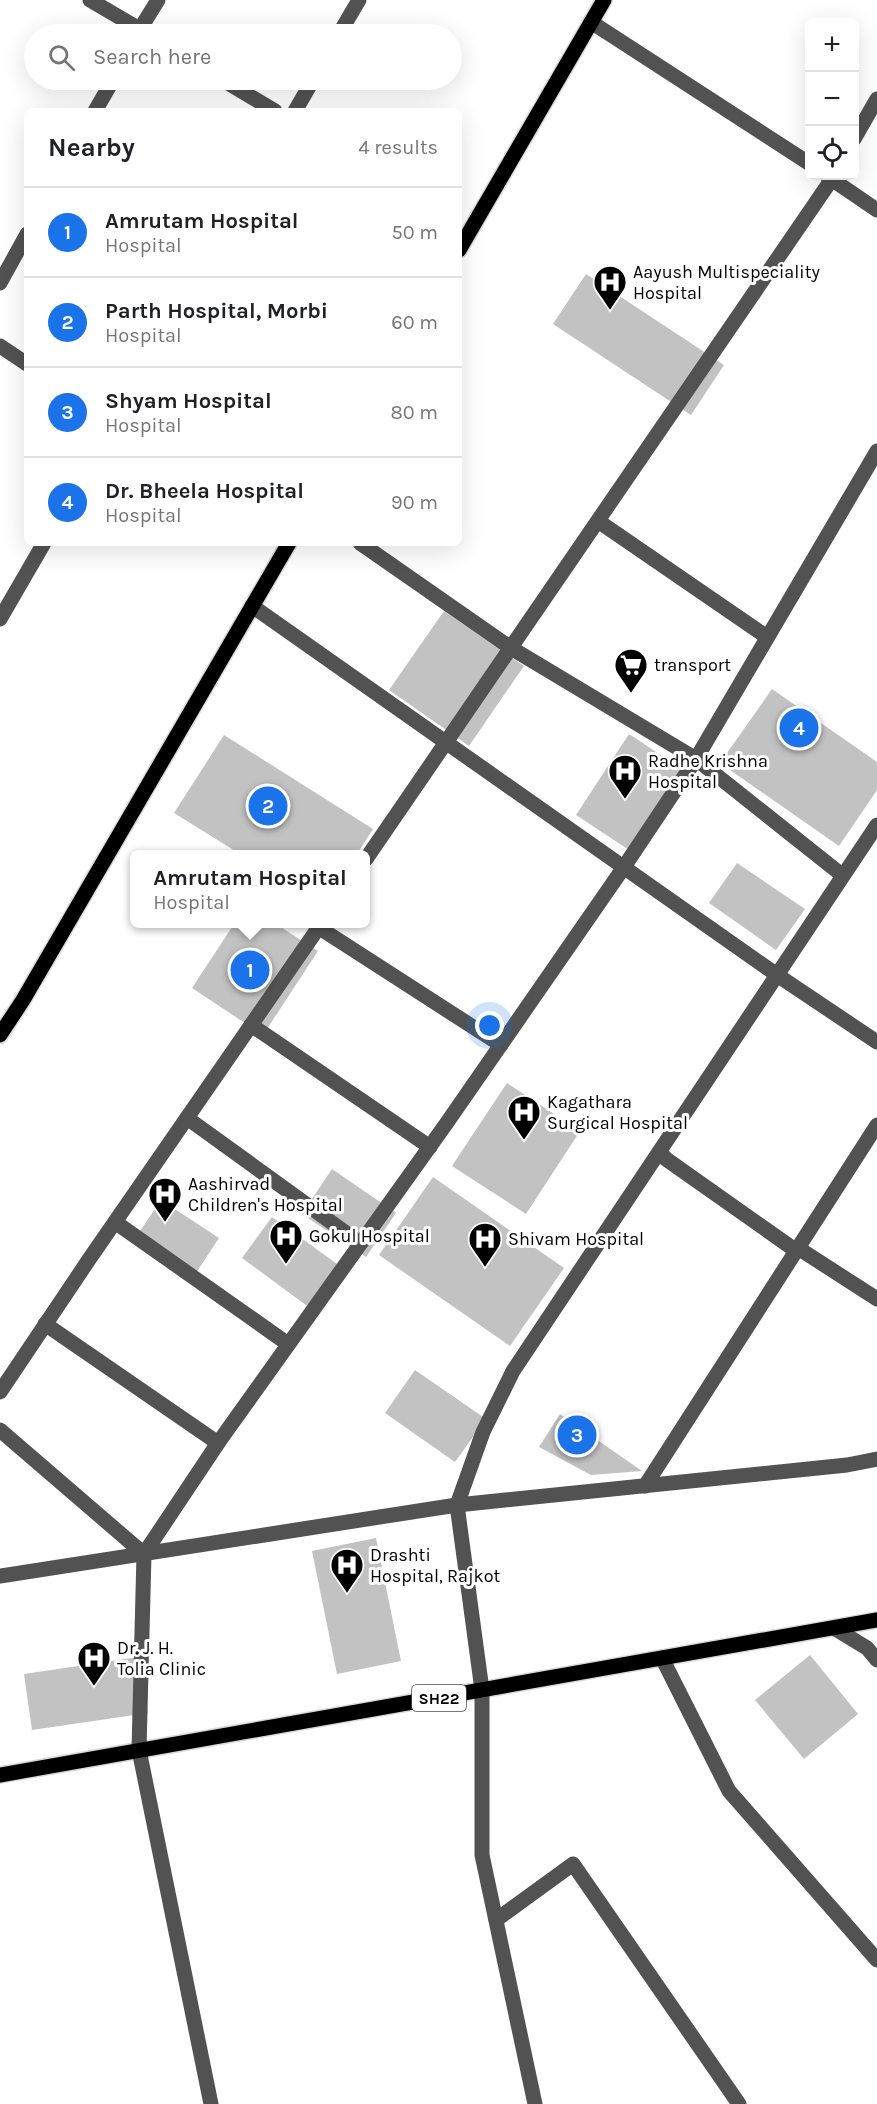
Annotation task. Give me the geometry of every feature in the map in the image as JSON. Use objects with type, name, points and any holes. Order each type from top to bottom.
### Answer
[{"type":"main road","points":[[462,245],[604,0]]},
{"type":"main road","points":[[0,1035],[23,1000],[287,546]]},
{"type":"main road","name":"SH22","points":[[0,1774],[877,1620]]},
{"type":"street","points":[[90,0],[128,24]]},
{"type":"street","points":[[146,24],[158,0]]},
{"type":"street","points":[[345,24],[360,0]]},
{"type":"street","points":[[591,22],[805,161]]},
{"type":"street","points":[[97,108],[107,90]]},
{"type":"street","points":[[240,90],[270,108]]},
{"type":"street","points":[[297,108],[307,90]]},
{"type":"street","points":[[859,132],[877,99]]},
{"type":"street","points":[[370,853],[829,180]]},
{"type":"street","points":[[835,180],[877,210]]},
{"type":"street","points":[[0,283],[24,239]]},
{"type":"street","points":[[0,346],[24,362]]},
{"type":"street","points":[[211,2104],[139,1750],[144,1554],[218,1443],[501,1045],[696,759],[877,451]]},
{"type":"street","points":[[598,521],[767,637]]},
{"type":"street","points":[[0,620],[42,546]]},
{"type":"street","points":[[364,546],[511,648],[696,759],[842,875]]},
{"type":"street","points":[[252,606],[777,975],[877,1042]]},
{"type":"street","points":[[535,2104],[482,1855],[482,1690],[457,1505],[483,1432],[513,1371],[877,825]]},
{"type":"street","points":[[0,1392],[318,928]]},
{"type":"street","points":[[325,928],[501,1045]]},
{"type":"street","points":[[251,1025],[430,1147]]},
{"type":"street","points":[[187,1118],[360,1243]]},
{"type":"street","points":[[645,1486],[877,1125]]},
{"type":"street","points":[[660,1152],[666,1159],[795,1250],[798,1248],[877,1299]]},
{"type":"street","points":[[115,1222],[288,1344]]},
{"type":"street","points":[[45,1324],[218,1443]]},
{"type":"street","points":[[0,1430],[144,1554]]},
{"type":"street","points":[[0,1576],[457,1505],[847,1465],[877,1459]]},
{"type":"street","points":[[834,1628],[867,1648],[877,1660]]},
{"type":"street","points":[[663,1658],[729,1791],[877,1960]]},
{"type":"street","points":[[496,1920],[573,1864],[739,2104]]},
{"type":"building","points":[[586,274],[724,365],[691,415],[553,324]]},
{"type":"building","points":[[444,611],[524,666],[469,746],[389,690]]},
{"type":"building","points":[[772,689],[877,762],[877,790],[839,846],[720,763]]},
{"type":"building","points":[[629,734],[682,769],[629,850],[576,815]]},
{"type":"building","points":[[224,735],[373,829],[360,850],[234,850],[174,813]]},
{"type":"building","points":[[737,863],[805,909],[776,950],[709,903]]},
{"type":"building","points":[[231,928],[282,928],[318,951],[263,1035],[192,988]]},
{"type":"building","points":[[507,1083],[580,1131],[526,1214],[452,1166]]},
{"type":"building","points":[[332,1169],[396,1213],[366,1257],[302,1214]]},
{"type":"building","points":[[433,1177],[564,1268],[510,1346],[379,1255]]},
{"type":"building","points":[[161,1200],[219,1238],[194,1276],[136,1237]]},
{"type":"building","points":[[272,1217],[344,1269],[314,1311],[242,1258]]},
{"type":"building","points":[[415,1370],[486,1419],[455,1462],[385,1413]]},
{"type":"building","points":[[560,1414],[642,1471],[591,1475],[539,1447]]},
{"type":"building","points":[[376,1538],[401,1661],[337,1674],[312,1551]]},
{"type":"building","points":[[810,1655],[858,1714],[804,1759],[755,1700]]},
{"type":"building","points":[[139,1657],[148,1713],[32,1730],[24,1674]]},
{"type":"place","name":"Aayush Multispeciality Hospital","points":[[610,311]]},
{"type":"place","name":"transport","points":[[631,694]]},
{"type":"place","name":"Dr. Bheela Hospital","points":[[799,728]]},
{"type":"place","name":"Radhe Krishna Hospital","points":[[625,800]]},
{"type":"place","name":"Parth Hospital, Morbi","points":[[268,806]]},
{"type":"place","name":"Amrutam Hospital","points":[[250,970]]},
{"type":"place","name":"Kagathara Surgical Hospital","points":[[524,1141]]},
{"type":"place","name":"Aashirvad Children's Hospital","points":[[165,1223]]},
{"type":"place","name":"Gokul Hospital","points":[[286,1265]]},
{"type":"place","name":"Shivam Hospital","points":[[485,1268]]},
{"type":"place","name":"Shyam Hospital","points":[[577,1435]]},
{"type":"place","name":"Drashti Hospital, Rajkot","points":[[347,1594]]},
{"type":"place","name":"Dr. J. H. Tolia Clinic","points":[[94,1687]]}]
